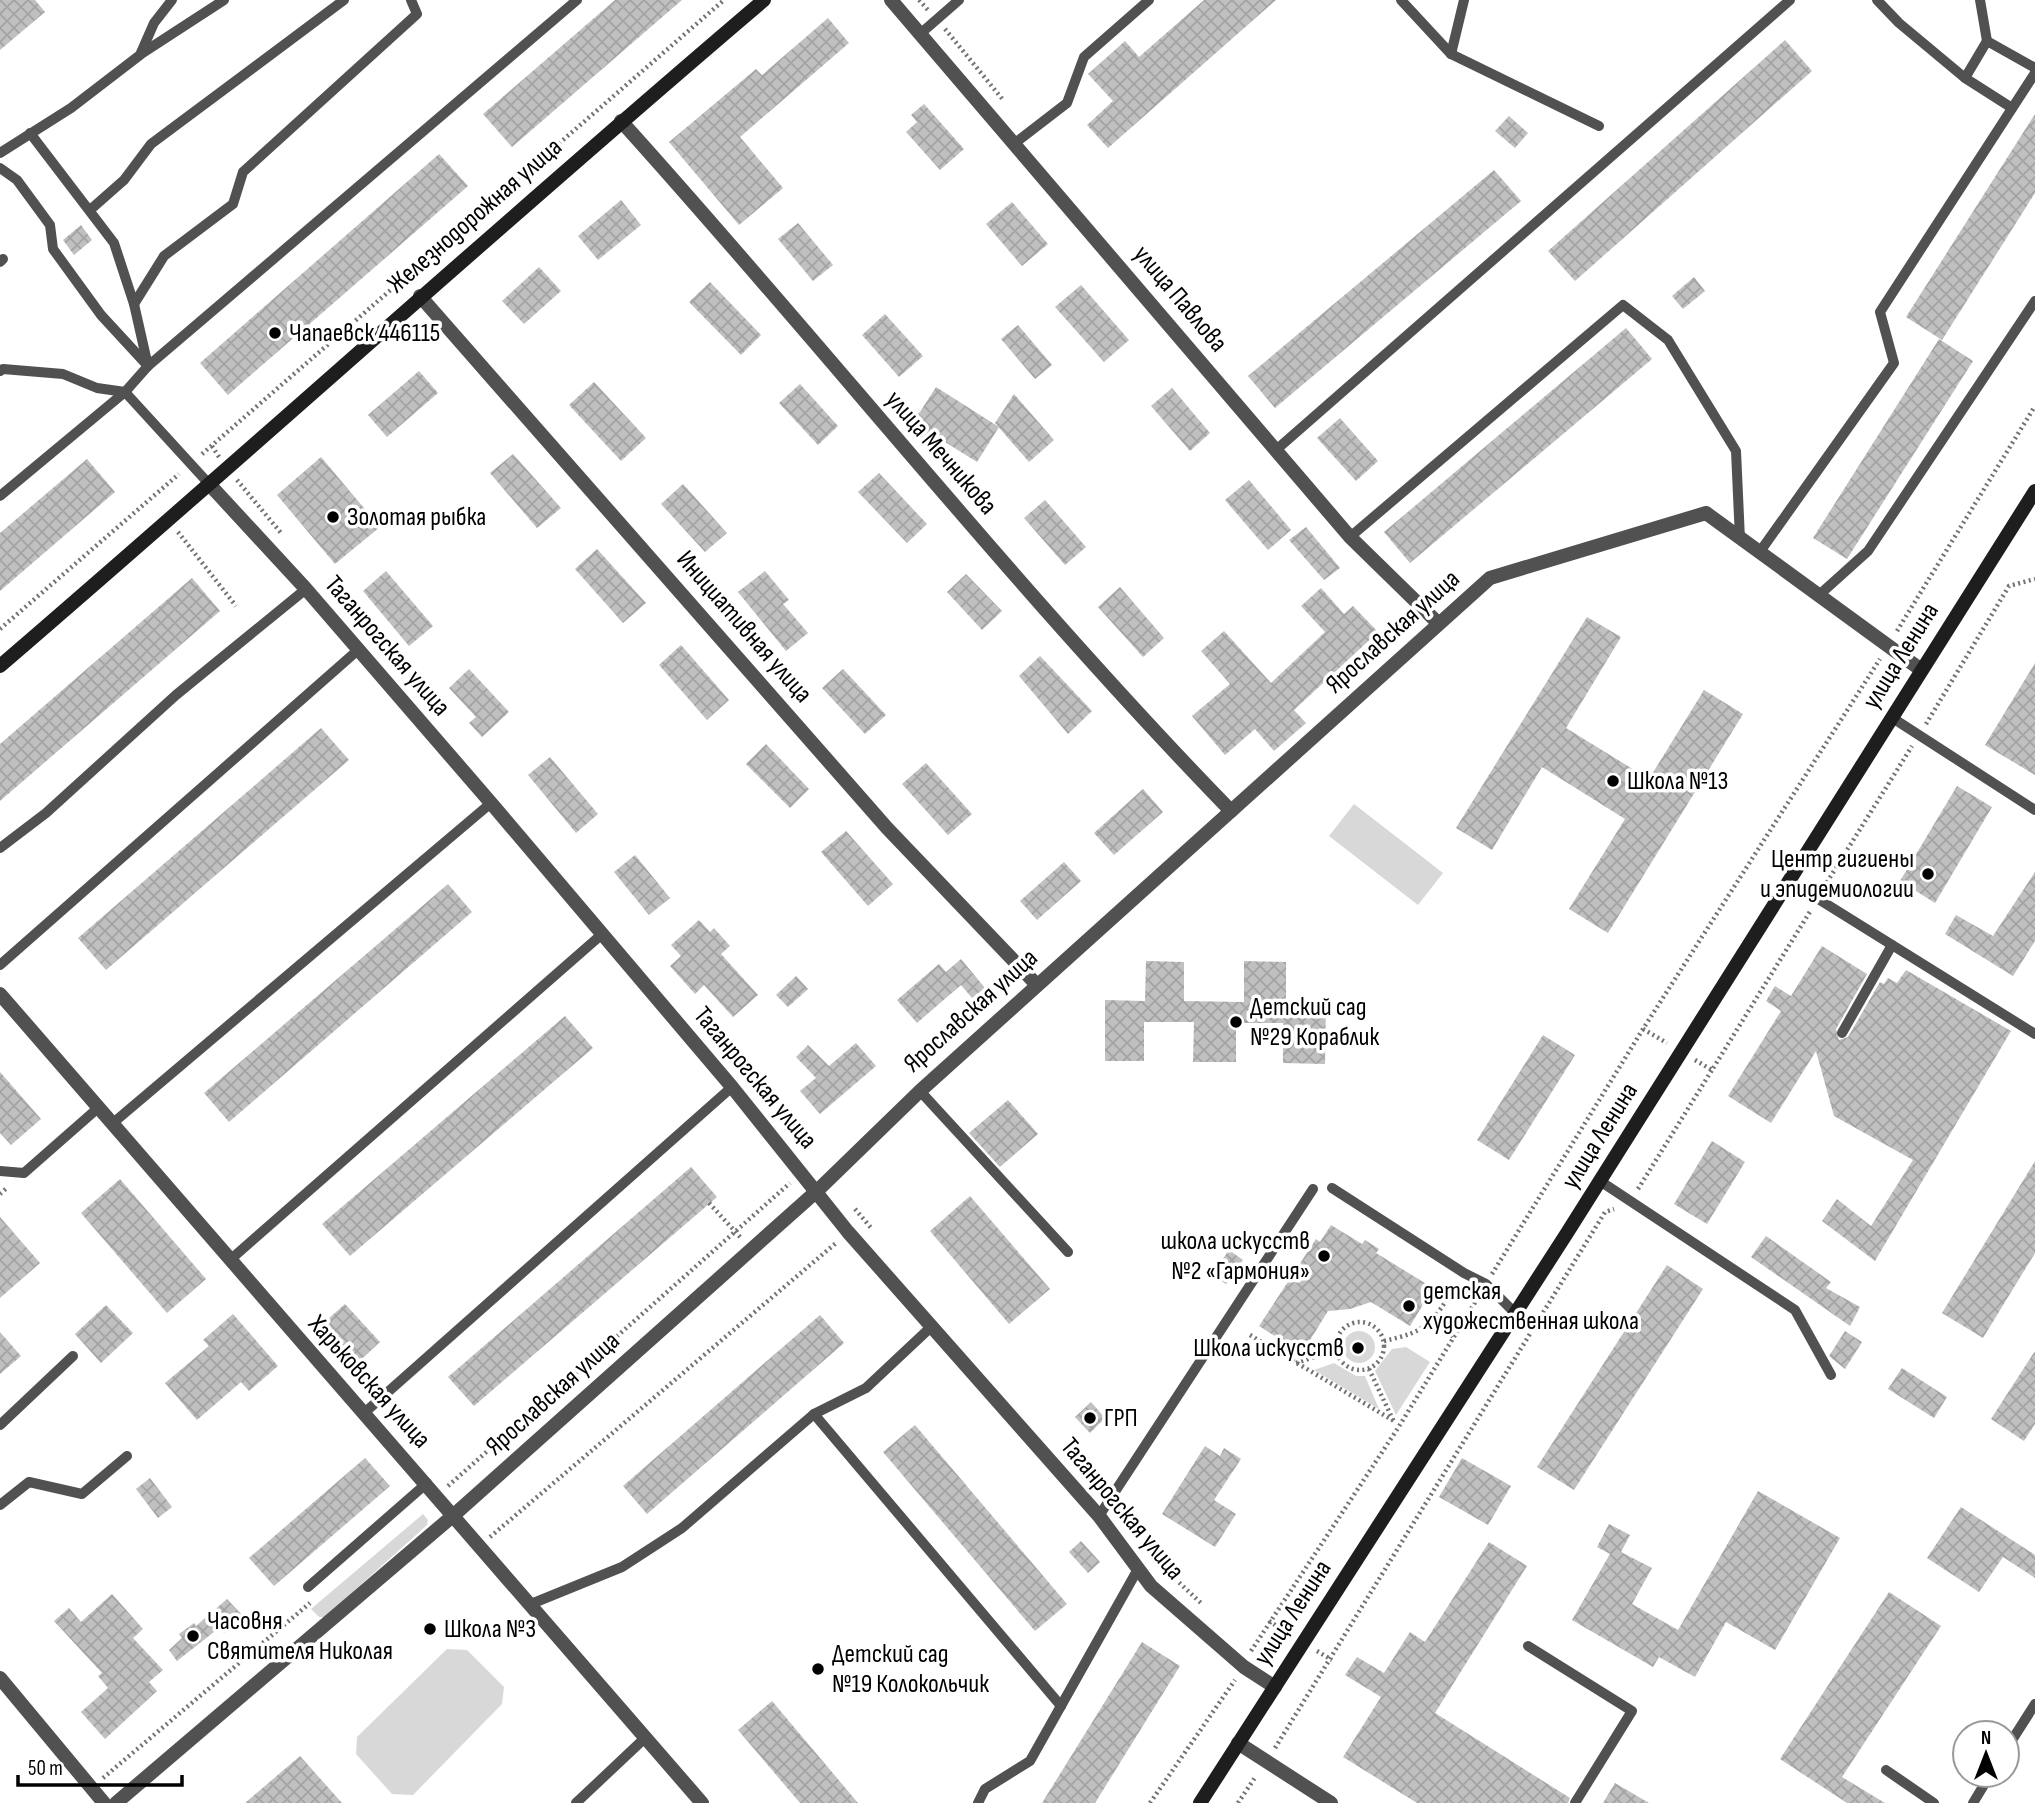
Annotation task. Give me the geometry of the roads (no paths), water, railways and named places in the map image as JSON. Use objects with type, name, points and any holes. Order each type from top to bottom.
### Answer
[{"type":"street","name":"Железнодорожная улица","points":[[0,666],[210,485],[420,296],[764,0]]},
{"type":"street","name":"улица Павлова","points":[[891,0],[1350,537],[1438,623]]},
{"type":"street","name":"улица Мечникова","points":[[621,121],[927,476],[1162,740],[1231,811]]},
{"type":"street","name":"Инициативная улица","points":[[420,296],[887,828],[1037,985]]},
{"type":"street","name":"Таганрогская улица","points":[[210,485],[306,589],[491,803],[818,1190],[848,1232],[1099,1516],[1151,1586],[1244,1667],[1275,1687]]},
{"type":"street","name":"улица Ленина","points":[[1200,1803],[1791,882],[1920,670],[2035,491]]},
{"type":"street","name":"Ярославская улица","points":[[116,1803],[455,1514],[818,1190],[920,1091],[1490,578],[1706,513],[1920,670]]},
{"type":"street","name":"Харьковская улица","points":[[0,994],[363,1414],[455,1514],[702,1803]]},
{"type":"street","points":[[0,1678],[104,1803]]},
{"type":"street","points":[[1238,1744],[1331,1803]]},
{"type":"lane","points":[[140,55],[154,23],[172,0]]},
{"type":"lane","points":[[0,153],[71,108],[140,55],[224,0]]},
{"type":"lane","points":[[90,210],[124,180],[151,144],[344,0]]},
{"type":"lane","points":[[134,304],[164,256],[233,204],[243,172],[417,14],[411,0]]},
{"type":"lane","points":[[0,496],[125,392],[148,366],[577,0]]},
{"type":"lane","points":[[920,34],[959,0]]},
{"type":"lane","points":[[1015,143],[1067,103],[1084,57],[1149,0]]},
{"type":"lane","points":[[1401,0],[1451,54],[1599,126]]},
{"type":"lane","points":[[1451,54],[1464,0]]},
{"type":"lane","points":[[1276,450],[1790,0]]},
{"type":"lane","points":[[1877,0],[1899,23],[1965,78],[2012,108]]},
{"type":"lane","points":[[1965,78],[1987,41],[1980,0]]},
{"type":"lane","points":[[1759,553],[1894,363],[1880,312],[2035,70],[1987,41]]},
{"type":"lane","points":[[30,133],[114,243],[134,304],[148,366]]},
{"type":"lane","points":[[0,168],[17,180],[50,225],[54,249],[101,315],[148,366]]},
{"type":"lane","points":[[1818,596],[1868,551],[2035,301]]},
{"type":"lane","points":[[1350,537],[1623,305],[1668,340],[1736,451],[1740,540]]},
{"type":"lane","points":[[0,371],[3,369],[63,374],[97,388],[125,392],[210,485]]},
{"type":"lane","points":[[0,848],[46,813],[176,695],[306,589]]},
{"type":"lane","points":[[0,965],[358,650]]},
{"type":"lane","points":[[1891,717],[2035,810]]},
{"type":"lane","points":[[113,1123],[491,803]]},
{"type":"lane","points":[[1791,882],[2035,1034]]},
{"type":"lane","points":[[230,1260],[601,935]]},
{"type":"lane","points":[[1842,1033],[1892,945]]},
{"type":"lane","points":[[363,1414],[732,1087]]},
{"type":"lane","points":[[920,1091],[1069,1252]]},
{"type":"lane","points":[[0,1171],[24,1173],[98,1108]]},
{"type":"lane","points":[[1600,1181],[1795,1310],[1830,1375]]},
{"type":"lane","points":[[1332,1188],[1464,1273],[1486,1284],[1516,1314]]},
{"type":"lane","points":[[1099,1516],[1313,1189]]},
{"type":"lane","points":[[531,1604],[622,1567],[682,1528],[814,1414],[866,1388],[931,1327]]},
{"type":"lane","points":[[0,1425],[73,1356]]},
{"type":"lane","points":[[814,1414],[1061,1706]]},
{"type":"lane","points":[[0,1505],[29,1482],[82,1494],[127,1456]]},
{"type":"lane","points":[[308,1587],[427,1483]]},
{"type":"lane","points":[[978,1803],[985,1790],[1030,1761],[1138,1569]]},
{"type":"lane","points":[[1528,1646],[1632,1711],[1575,1803]]},
{"type":"lane","points":[[2021,1726],[2035,1704]]},
{"type":"lane","points":[[576,1803],[646,1737]]},
{"type":"lane","points":[[1886,1770],[1934,1803]]},
{"type":"place","name":"Чапаевск 446115","points":[[275,333]]},
{"type":"place","name":"Золотая рыбка","points":[[333,517]]},
{"type":"place","name":"Школа №13","points":[[1613,781]]},
{"type":"place","name":"Центр гигиены и эпидемиологии","points":[[1928,874]]},
{"type":"place","name":"Детский сад №29 Кораблик","points":[[1236,1022]]},
{"type":"place","name":"школа искусств №2 «Гармония»","points":[[1324,1256]]},
{"type":"place","name":"детская художественная школа","points":[[1409,1306]]},
{"type":"place","name":"Школа искусств","points":[[1358,1348]]},
{"type":"place","name":"ГРП","points":[[1090,1418]]},
{"type":"place","name":"Школа №3","points":[[430,1629]]},
{"type":"place","name":"Часовня Святителя Николая","points":[[193,1636]]},
{"type":"place","name":"Детский сад №19 Колокольчик","points":[[818,1669]]}]
